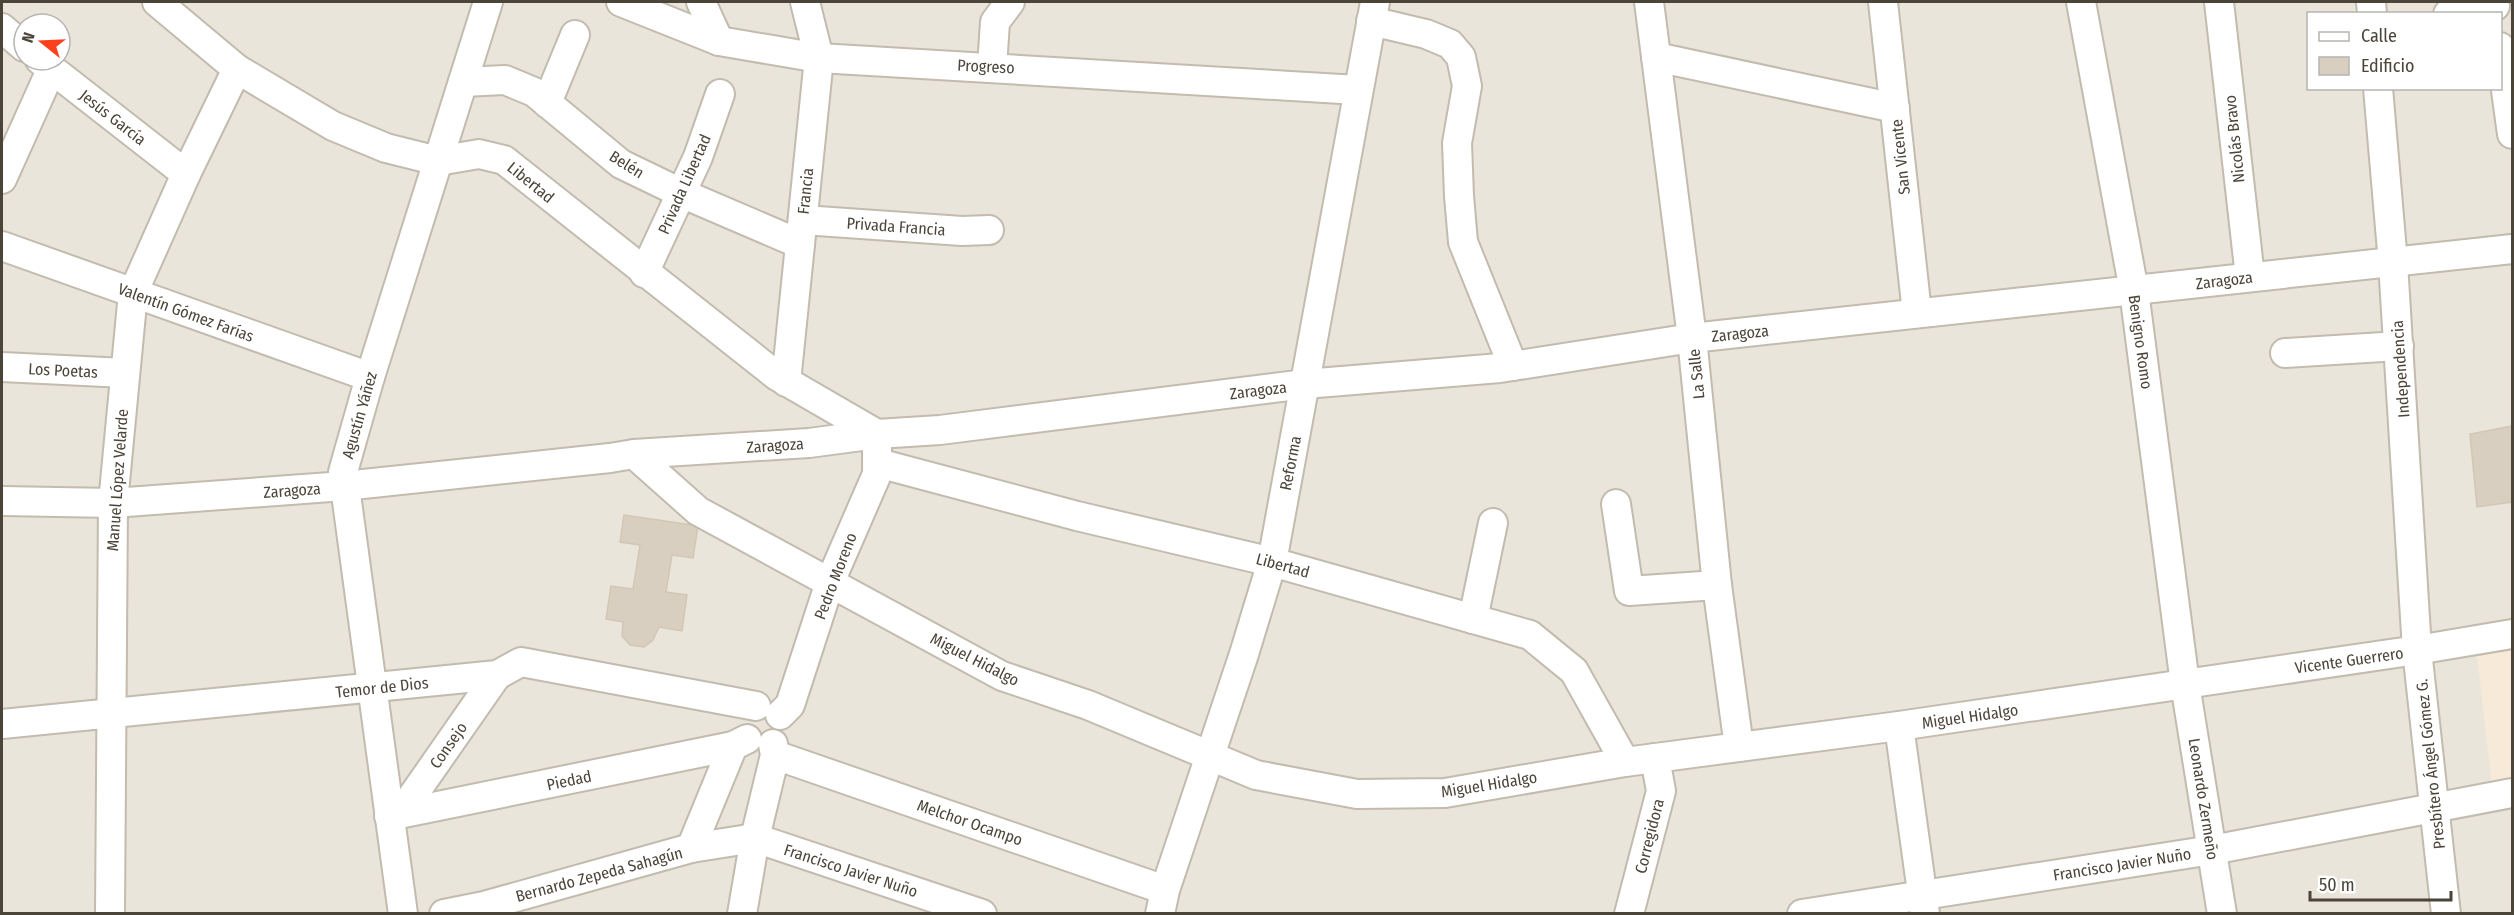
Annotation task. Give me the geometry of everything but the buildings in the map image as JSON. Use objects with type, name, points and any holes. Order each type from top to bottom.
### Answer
[{"type":"street","name":"Libertad","points":[[157,2],[237,69],[333,126],[386,148],[438,161],[479,154],[504,160],[644,273],[786,382],[877,434]]},
{"type":"street","name":"Agustín Yáñez","points":[[403,914],[394,815],[372,688],[343,472],[346,453],[488,2]]},
{"type":"street","name":"Progreso","points":[[621,2],[719,41],[819,58],[1358,90]]},
{"type":"street","points":[[701,2],[719,41]]},
{"type":"street","name":"Francia","points":[[786,382],[819,58],[805,2]]},
{"type":"street","points":[[992,67],[995,22],[1010,2]]},
{"type":"street","name":"La Salle","points":[[1649,2],[1692,338],[1717,585],[1739,747]]},
{"type":"street","name":"San Vicente","points":[[1883,2],[1917,313]]},
{"type":"street","name":"Benigno Romo","points":[[2081,2],[2134,291],[2185,684]]},
{"type":"street","name":"Nicolás Bravo","points":[[2219,2],[2250,276]]},
{"type":"street","points":[[1373,11],[1450,44],[1461,57],[1467,87],[1458,143],[1463,242],[1513,366]]},
{"type":"street","name":"Reforma","points":[[1163,902],[1272,562],[1373,11]]},
{"type":"street","points":[[547,103],[575,36]]},
{"type":"street","points":[[1656,57],[1895,108]]},
{"type":"street","points":[[2502,62],[2512,134]]},
{"type":"street","name":"Manuel López Velarde","points":[[110,914],[113,503],[133,293],[186,174],[237,69]]},
{"type":"street","points":[[2,179],[43,72]]},
{"type":"street","name":"Jesús García","points":[[55,72],[186,174]]},
{"type":"street","name":"Belén","points":[[463,82],[506,80],[534,92],[621,164],[681,193],[801,232]]},
{"type":"street","name":"Independencia","points":[[2378,90],[2399,346],[2417,650]]},
{"type":"street","name":"Privada Libertad","points":[[644,273],[698,157],[720,94]]},
{"type":"street","name":"Privada Francia","points":[[801,232],[989,230]]},
{"type":"street","name":"Valentín Gómez Farías","points":[[2,246],[370,377]]},
{"type":"street","name":"Zaragoza","points":[[2,501],[113,503],[344,486],[610,459],[634,454],[809,443],[877,434],[940,430],[1305,384],[1513,366],[1692,338],[2512,249]]},
{"type":"street","points":[[2285,353],[2399,346]]},
{"type":"street","name":"Los Poetas","points":[[2,367],[125,374]]},
{"type":"street","name":"Pedro Moreno","points":[[768,710],[790,705],[830,582],[877,474],[877,434]]},
{"type":"street","name":"Miguel Hidalgo","points":[[634,454],[698,511],[1002,676],[1088,705],[1256,775],[1357,794],[1445,793],[1625,762],[1899,726],[2185,684]]},
{"type":"street","name":"Libertad","points":[[878,463],[1077,516],[1272,562],[1530,635],[1574,671],[1625,762]]},
{"type":"street","points":[[1616,504],[1629,591],[1717,585]]},
{"type":"street","points":[[1473,619],[1493,523]]},
{"type":"street","name":"Vicente Guerrero","points":[[2185,684],[2512,634]]},
{"type":"street","name":"Presbítero Ángel Gómez G.","points":[[2417,650],[2446,914]]},
{"type":"street","name":"Temor de Dios","points":[[2,724],[497,675],[521,662],[768,710]]},
{"type":"street","name":"Consejo","points":[[394,815],[497,675]]},
{"type":"street","name":"Leonardo Zermeño","points":[[2185,684],[2222,914]]},
{"type":"street","points":[[692,848],[757,746],[778,740],[783,728],[768,710],[750,709],[743,720],[742,727],[757,746],[754,838],[742,914]]},
{"type":"street","points":[[1899,726],[1924,904]]},
{"type":"street","name":"Piedad","points":[[394,815],[757,746]]},
{"type":"street","name":"Melchor Ocampo","points":[[757,746],[1163,902]]},
{"type":"street","name":"Corregidora","points":[[1629,914],[1660,791],[1655,758]]},
{"type":"street","name":"Francisco Javier Nuño","points":[[1802,914],[1924,904],[2512,794]]},
{"type":"street","name":"Francisco Javier Nuño","points":[[754,838],[982,914]]},
{"type":"street","name":"Bernardo Zepeda Sahagún","points":[[444,914],[484,906],[692,848],[754,838]]},
{"type":"shaded area","points":[[2,2],[2512,2],[2512,913],[2,913]]},
{"type":"shaded area","points":[[2512,641],[2512,783],[2492,787],[2476,647]]}]
